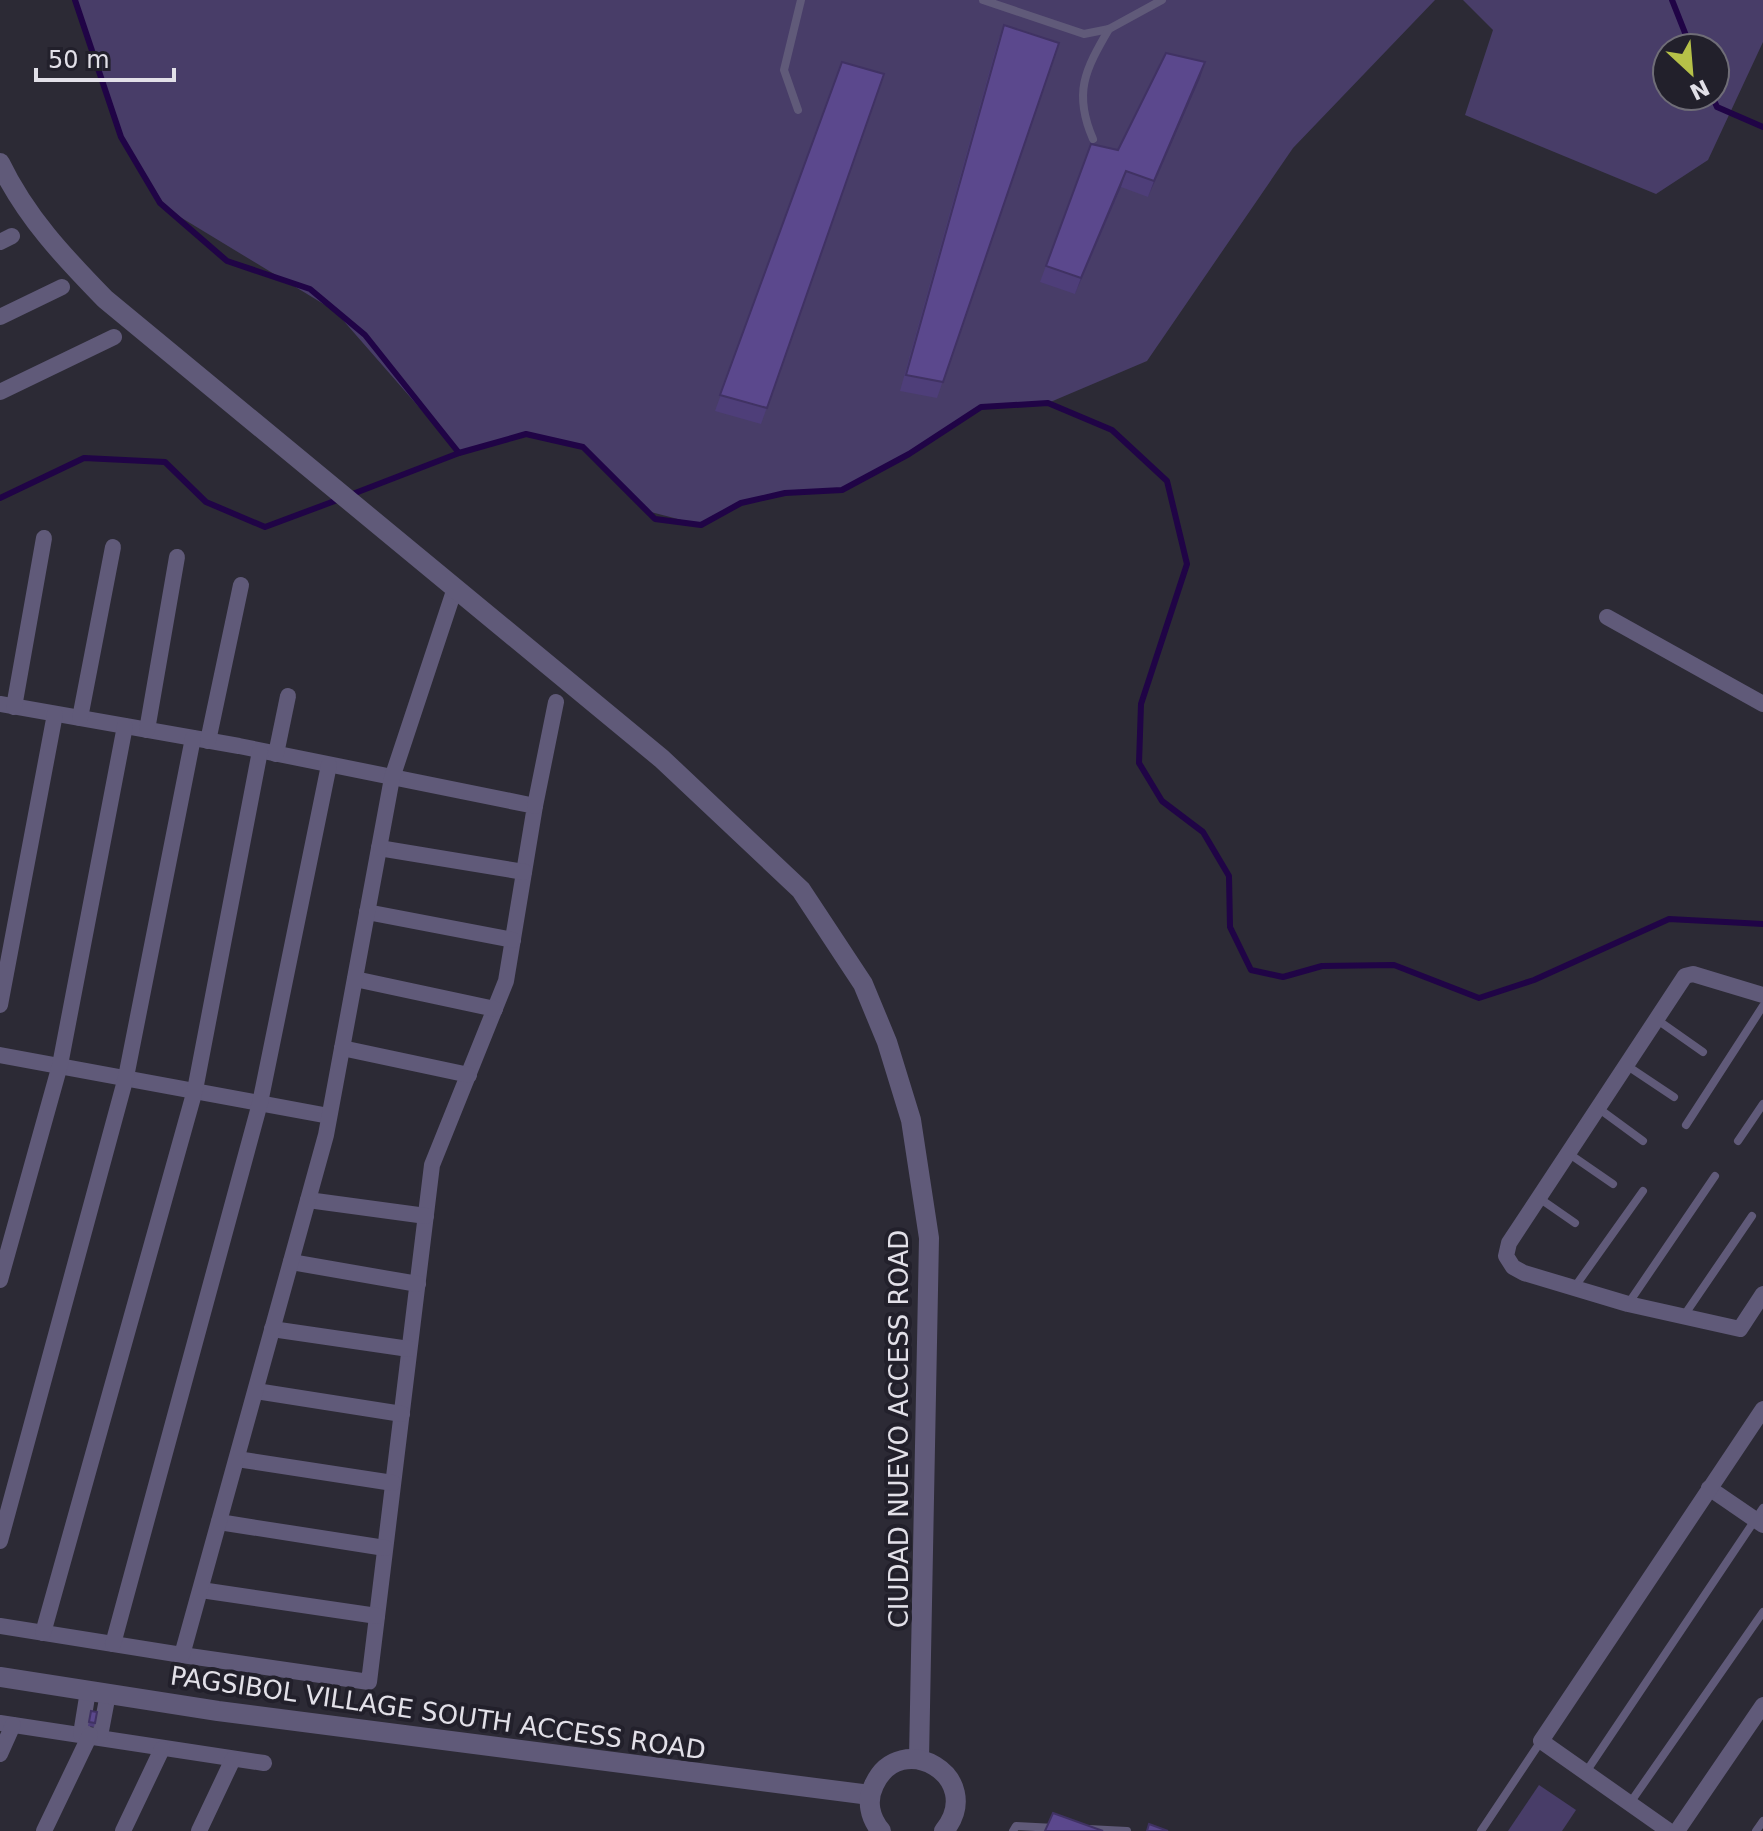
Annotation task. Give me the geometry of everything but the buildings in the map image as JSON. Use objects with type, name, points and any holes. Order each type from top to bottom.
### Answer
[{"type":"street","name":"CIUDAD NUEVO ACCESS ROAD","points":[[0,163],[17,198],[59,253],[105,299],[662,759],[801,890],[863,984],[887,1042],[911,1120],[929,1238],[919,1759]]},
{"type":"street","points":[[0,317],[62,287]]},
{"type":"street","points":[[0,392],[114,337]]},
{"type":"street","points":[[44,538],[7,706],[200,740],[535,806]]},
{"type":"street","points":[[80,718],[113,547]]},
{"type":"street","points":[[147,730],[177,557]]},
{"type":"street","points":[[0,1541],[126,1077],[200,740],[241,585]]},
{"type":"street","points":[[182,1655],[329,1116],[392,778],[455,588]]},
{"type":"street","points":[[1607,617],[1763,704]]},
{"type":"street","points":[[43,1633],[195,1090],[268,753],[288,696]]},
{"type":"street","points":[[0,1626],[369,1682],[432,1165],[506,981],[556,702]]},
{"type":"street","points":[[0,1005],[55,714]]},
{"type":"street","points":[[0,1280],[60,1065],[125,726]]},
{"type":"street","points":[[113,1644],[260,1103],[329,765]]},
{"type":"street","points":[[379,848],[524,872]]},
{"type":"street","points":[[367,912],[513,940]]},
{"type":"street","points":[[1763,995],[1688,974],[1509,1243],[1506,1256],[1519,1271],[1573,1289],[1740,1329],[1763,1294]]},
{"type":"street","points":[[355,979],[495,1009]]},
{"type":"street","points":[[342,1048],[469,1075]]},
{"type":"street","points":[[0,1055],[329,1116]]},
{"type":"street","points":[[308,1200],[426,1216]]},
{"type":"street","points":[[291,1262],[418,1284]]},
{"type":"street","points":[[272,1329],[409,1349]]},
{"type":"street","points":[[256,1391],[402,1414]]},
{"type":"street","points":[[1669,1831],[1541,1741],[1763,1409]]},
{"type":"street","points":[[237,1459],[393,1483]]},
{"type":"street","points":[[1709,1488],[1760,1518]]},
{"type":"street","points":[[219,1522],[385,1548]]},
{"type":"street","points":[[201,1590],[377,1616]]},
{"type":"street","name":"PAGSIBOL VILLAGE SOUTH ACCESS ROAD","points":[[0,1677],[98,1693],[870,1795]]},
{"type":"street","points":[[44,1831],[90,1735],[98,1693]]},
{"type":"street","points":[[1677,1831],[1763,1705]]},
{"type":"street","points":[[0,1754],[6,1724],[264,1763]]},
{"type":"street","points":[[123,1831],[162,1749]]},
{"type":"street","points":[[199,1831],[233,1759]]},
{"type":"street","points":[[881,1831],[870,1810],[870,1795],[875,1781],[889,1766],[919,1759],[938,1767],[954,1790],[955,1810],[944,1831]]},
{"type":"lane","points":[[798,110],[784,70],[801,0]]},
{"type":"lane","points":[[983,0],[1084,34],[1109,29],[1162,0]]},
{"type":"lane","points":[[1093,139],[1080,103],[1085,79],[1109,29]]},
{"type":"lane","points":[[1686,1125],[1763,1006]]},
{"type":"lane","points":[[1656,1019],[1703,1052]]},
{"type":"lane","points":[[1626,1065],[1674,1097]]},
{"type":"lane","points":[[1738,1141],[1763,1104]]},
{"type":"lane","points":[[1598,1108],[1643,1141]]},
{"type":"lane","points":[[1568,1153],[1613,1184]]},
{"type":"lane","points":[[1628,1304],[1715,1176]]},
{"type":"lane","points":[[1573,1289],[1643,1191]]},
{"type":"lane","points":[[1539,1198],[1575,1223]]},
{"type":"lane","points":[[1683,1317],[1752,1216]]},
{"type":"lane","points":[[1586,1773],[1760,1518]]},
{"type":"lane","points":[[1630,1803],[1763,1612]]},
{"type":"lane","points":[[1481,1831],[1541,1741]]},
{"type":"lane","points":[[1756,1831],[1763,1821]]},
{"type":"lane","points":[[1013,1831],[1016,1826],[1064,1828]]},
{"type":"lane","points":[[1080,1829],[1127,1831]]},
{"type":"shaded area","points":[[75,0],[1435,0],[1293,148],[1147,361],[1048,403],[981,407],[911,453],[837,490],[782,494],[741,503],[701,525],[647,511],[583,447],[526,434],[459,453],[335,311],[167,209],[121,137]]},
{"type":"shaded area","points":[[1463,0],[1763,0],[1763,42],[1731,111],[1731,32],[1651,32],[1651,112],[1730,112],[1708,160],[1656,194],[1465,115],[1493,30]]},
{"type":"shaded area","points":[[1539,1785],[1576,1810],[1562,1831],[1508,1831]]},
{"type":"waterway","points":[[75,0],[121,137],[160,203],[227,261],[310,289],[365,335],[459,453]]},
{"type":"waterway","points":[[1672,0],[1685,32]]},
{"type":"waterway","points":[[1728,112],[1763,127]]},
{"type":"waterway","points":[[350,495],[459,453],[526,434],[583,447],[655,519],[701,525],[741,503],[785,493],[842,490],[909,454],[981,407],[1048,403],[1112,430],[1167,481],[1187,564],[1141,704],[1139,763],[1162,801],[1203,832],[1229,876],[1230,927],[1251,970],[1283,977],[1322,966],[1394,965],[1479,998],[1534,980],[1669,919],[1763,924]]},
{"type":"waterway","points":[[0,498],[84,458],[165,462],[206,502],[265,527],[340,499]]}]
